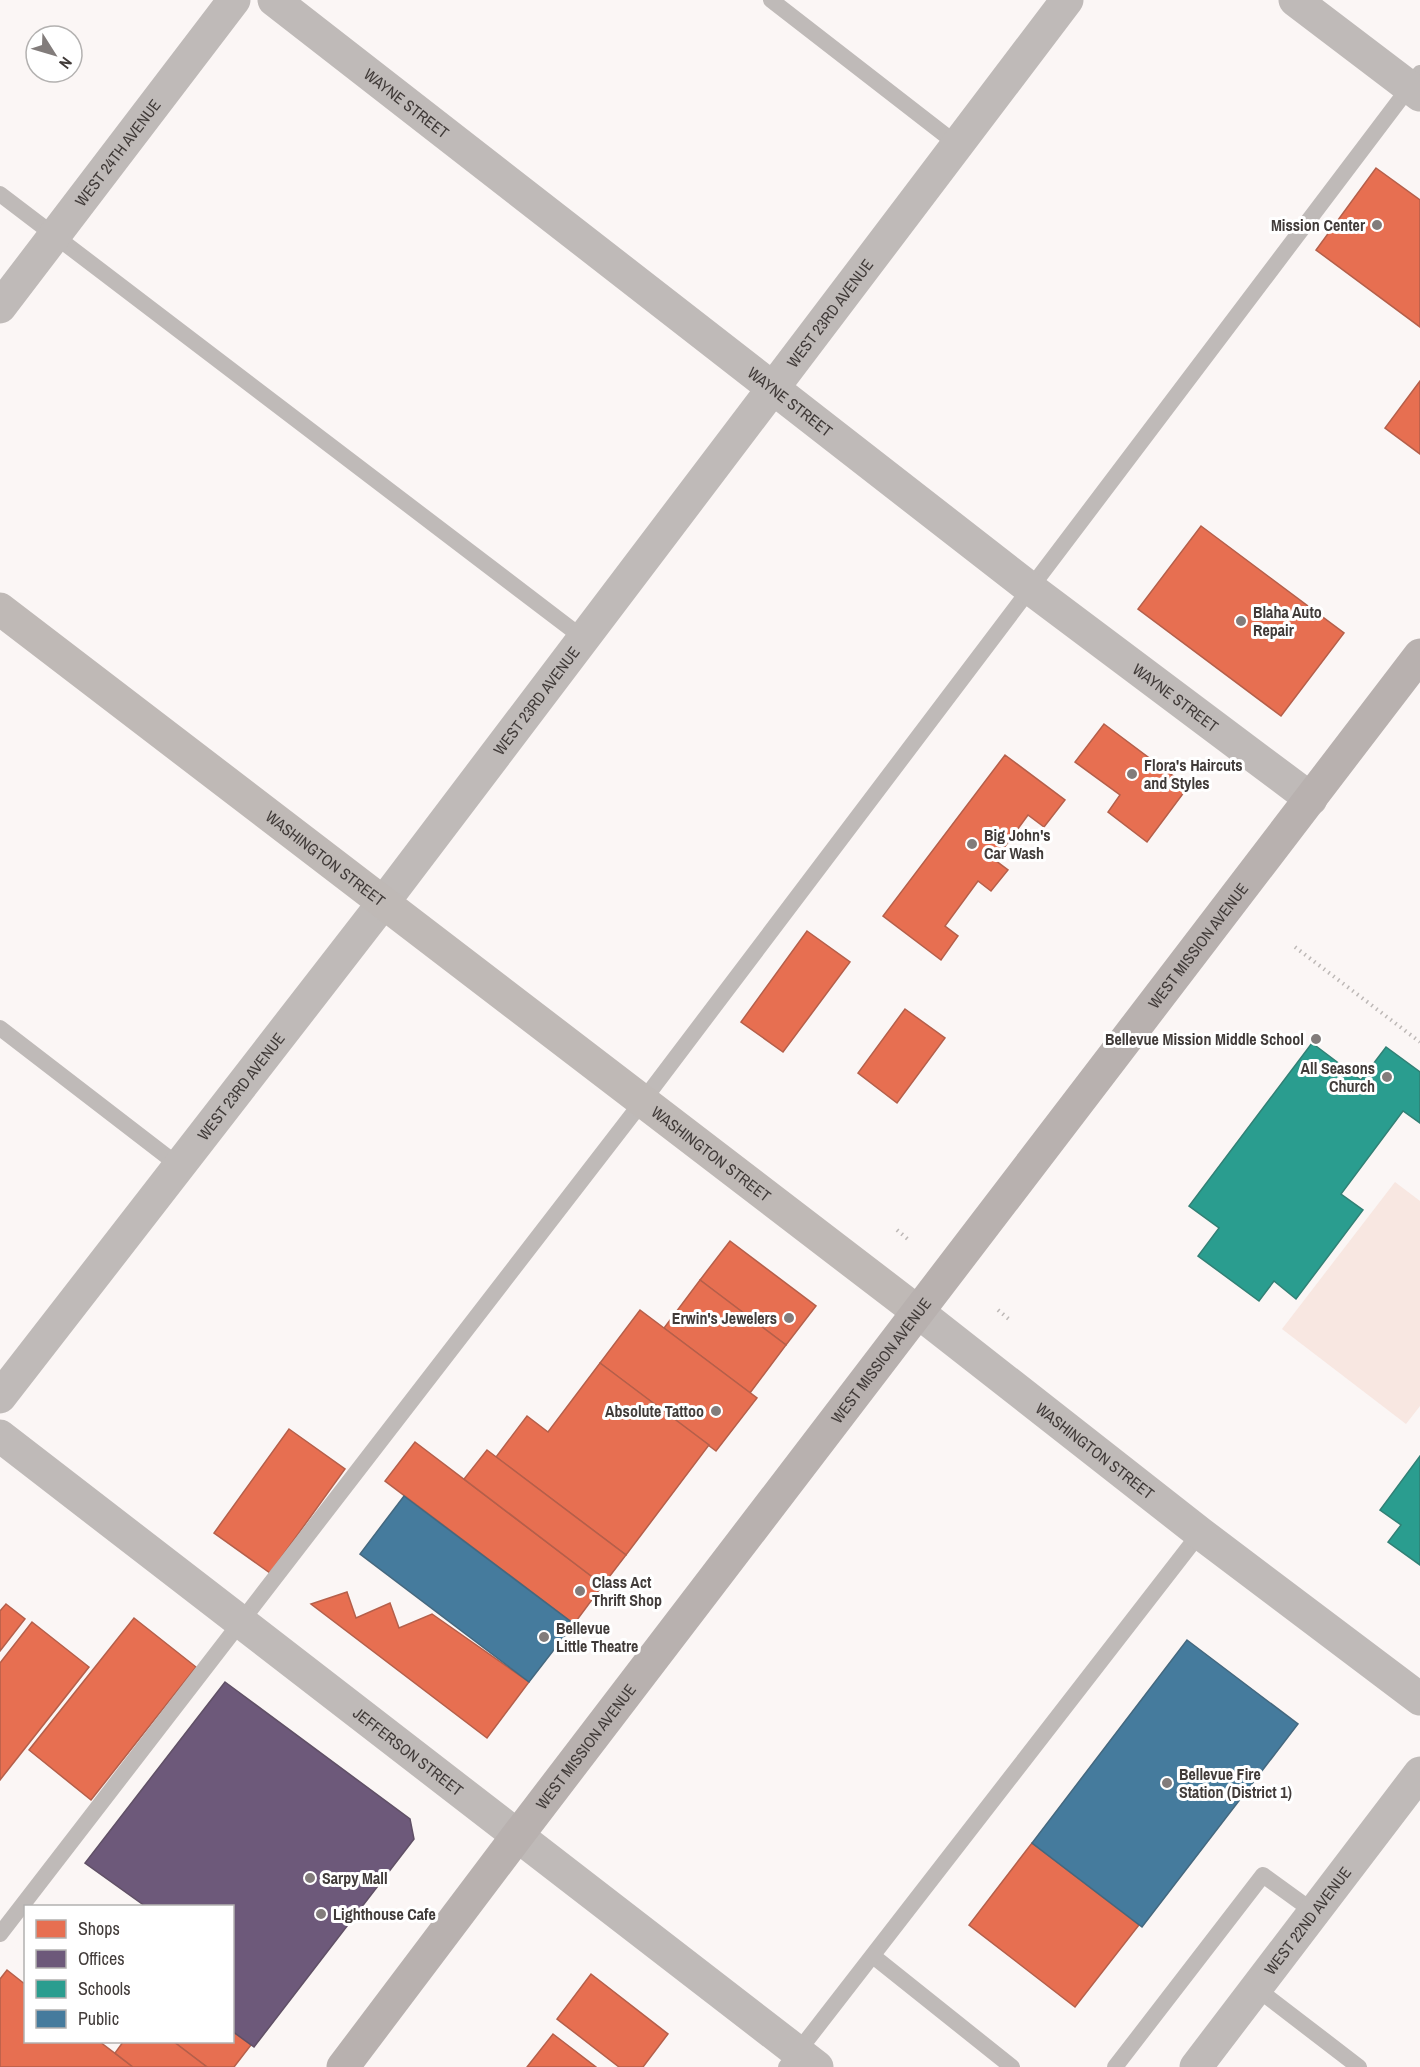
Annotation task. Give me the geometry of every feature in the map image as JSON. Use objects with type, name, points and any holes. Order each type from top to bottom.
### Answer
[{"type":"main road","name":"WEST MISSION AVENUE","points":[[343,2067],[1420,655]]},
{"type":"street","name":"WEST 24TH AVENUE","points":[[0,307],[234,0]]},
{"type":"street","name":"WAYNE STREET","points":[[274,0],[1031,589],[1311,799]]},
{"type":"street","name":"WEST 23RD AVENUE","points":[[0,1397],[383,903],[1067,0]]},
{"type":"street","points":[[1295,0],[1417,85]]},
{"type":"street","name":"WASHINGTON STREET","points":[[0,609],[918,1312],[1200,1533],[1420,1700]]},
{"type":"street","name":"JEFFERSON STREET","points":[[0,1436],[518,1835],[800,2062]]},
{"type":"street","name":"WEST 22ND AVENUE","points":[[1196,2067],[1420,1773]]},
{"type":"lane","points":[[771,0],[958,145]]},
{"type":"lane","points":[[0,1934],[642,1102],[1261,281],[1417,85]]},
{"type":"lane","points":[[0,194],[583,638]]},
{"type":"lane","points":[[0,1028],[178,1165]]},
{"type":"lane","points":[[800,2062],[873,1956],[1200,1533]]},
{"type":"lane","points":[[1114,2067],[1263,1875],[1314,1912]]},
{"type":"lane","points":[[873,1956],[1012,2067]]},
{"type":"lane","points":[[1256,1988],[1359,2067]]},
{"type":"path","points":[[1295,947],[1420,1042]]},
{"type":"path","points":[[897,1230],[910,1241]]},
{"type":"path","points":[[998,1310],[1010,1320]]},
{"type":"shaded area","points":[[1395,1182],[1420,1201],[1420,1406],[1406,1424],[1282,1329]]},
{"type":"building: Shops","name":"Mission Center","points":[[1376,168],[1420,200],[1420,327],[1316,250]]},
{"type":"building: Shops","points":[[1420,381],[1420,454],[1385,428]]},
{"type":"building: Shops","name":"Blaha Auto Repair","points":[[1201,526],[1344,633],[1281,716],[1138,609]]},
{"type":"building: Shops","name":"Flora's Haircuts and Styles","points":[[1104,724],[1188,787],[1147,842],[1108,812],[1120,795],[1075,762]]},
{"type":"building: Shops","name":"Big John's Car Wash","points":[[1005,755],[1065,800],[1044,827],[1028,815],[995,860],[1008,870],[991,891],[978,881],[945,926],[958,936],[941,960],[883,916]]},
{"type":"building: Shops","points":[[807,931],[850,962],[783,1052],[741,1022]]},
{"type":"building: Shops","points":[[905,1009],[945,1038],[897,1103],[858,1073]]},
{"type":"building: Shops","points":[[730,1241],[816,1306],[786,1345],[700,1280]]},
{"type":"building: Shops","points":[[700,1280],[786,1345],[750,1393],[664,1328]]},
{"type":"building: Shops","points":[[640,1310],[757,1398],[716,1451],[600,1363]]},
{"type":"building: Shops","points":[[600,1363],[709,1445],[626,1555],[496,1457],[527,1416],[548,1432]]},
{"type":"building: Shops","points":[[289,1429],[345,1469],[270,1573],[214,1533]]},
{"type":"building: Shops","points":[[415,1442],[603,1585],[574,1624],[385,1481]]},
{"type":"building: Shops","points":[[487,1450],[626,1555],[603,1585],[464,1479]]},
{"type":"building: Shops","points":[[347,1592],[356,1618],[390,1603],[399,1628],[432,1614],[529,1682],[487,1738],[311,1604]]},
{"type":"building: Shops","points":[[6,1604],[25,1619],[0,1651],[0,1611]]},
{"type":"building: Shops","points":[[134,1618],[196,1667],[91,1800],[29,1750]]},
{"type":"building: Shops","points":[[32,1622],[89,1667],[0,1780],[0,1663]]},
{"type":"building: Shops","points":[[1032,1843],[1139,1925],[1075,2007],[969,1925]]},
{"type":"building: Shops","points":[[7,1970],[24,1983],[24,2043],[101,2043],[133,2067],[0,2067],[0,1979]]},
{"type":"building: Shops","points":[[591,1974],[668,2034],[643,2067],[619,2067],[557,2019]]},
{"type":"building: Shops","points":[[234,2032],[251,2045],[234,2067],[207,2067],[175,2043],[234,2043]]},
{"type":"building: Shops","points":[[553,2034],[596,2067],[527,2067]]},
{"type":"building: Shops","points":[[122,2043],[175,2043],[207,2067],[133,2067],[115,2053]]},
{"type":"building: Offices","points":[[225,1682],[410,1819],[414,1839],[254,2047],[234,2032],[234,1905],[144,1905],[85,1863]]},
{"type":"building: Schools","name":"Bellevue Mission Middle School","points":[[1312,1043],[1361,1080],[1386,1047],[1420,1072],[1420,1123],[1403,1111],[1341,1194],[1363,1210],[1296,1299],[1274,1281],[1259,1301],[1198,1256],[1219,1228],[1189,1206]]},
{"type":"building: Schools","points":[[1420,1456],[1420,1565],[1388,1542],[1401,1525],[1380,1510]]},
{"type":"building: Public","points":[[404,1496],[574,1624],[529,1682],[360,1554]]},
{"type":"building: Public","points":[[1187,1640],[1298,1724],[1142,1927],[1032,1843]]},
{"type":"place","name":"Mission Center","points":[[1377,225]]},
{"type":"place","name":"Blaha Auto Repair","points":[[1241,621]]},
{"type":"place","name":"Flora's Haircuts and Styles","points":[[1132,774]]},
{"type":"place","name":"Big John's Car Wash","points":[[972,844]]},
{"type":"place","name":"Bellevue Mission Middle School","points":[[1316,1039]]},
{"type":"place","name":"All Seasons Church","points":[[1387,1077]]},
{"type":"place","name":"Erwin's Jewelers","points":[[789,1318]]},
{"type":"place","name":"Absolute Tattoo","points":[[716,1411]]},
{"type":"place","name":"Class Act Thrift Shop","points":[[580,1591]]},
{"type":"place","name":"Bellevue Little Theatre","points":[[544,1637]]},
{"type":"place","name":"Bellevue Fire Station (District 1)","points":[[1167,1783]]},
{"type":"place","name":"Sarpy Mall","points":[[310,1878]]},
{"type":"place","name":"Lighthouse Cafe","points":[[321,1914]]}]
